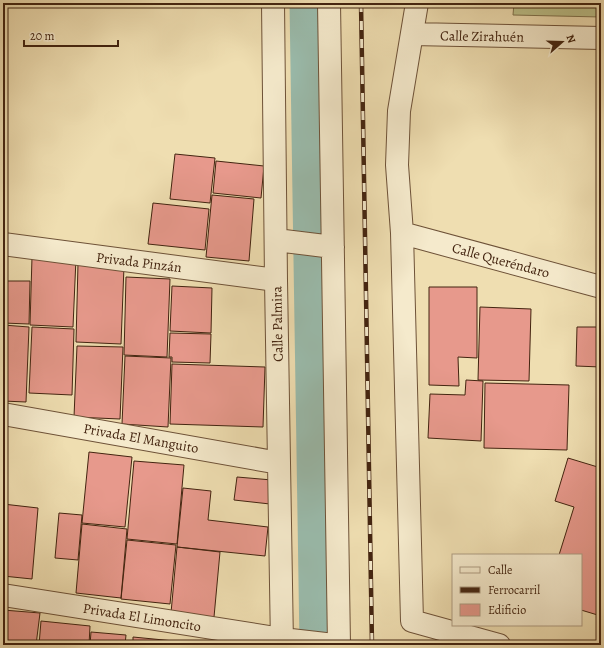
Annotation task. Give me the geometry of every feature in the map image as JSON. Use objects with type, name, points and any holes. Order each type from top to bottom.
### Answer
[{"type":"street","name":"Calle Palmira","points":[[273,3],[278,240],[276,280],[283,641]]},
{"type":"street","points":[[329,3],[339,645]]},
{"type":"street","points":[[417,3],[399,119],[397,165],[402,233],[412,621],[498,645]]},
{"type":"street","name":"Calle Zirahuén","points":[[412,34],[601,38]]},
{"type":"street","name":"Calle Queréndaro","points":[[402,233],[601,287]]},
{"type":"street","points":[[278,240],[332,247]]},
{"type":"street","name":"Privada Pinzán","points":[[3,244],[276,280]]},
{"type":"street","name":"Privada El Manguito","points":[[3,414],[279,463]]},
{"type":"street","name":"Privada El Limoncito","points":[[3,595],[283,641],[334,645]]},
{"type":"green space","points":[[514,3],[601,3],[601,17],[513,15]]},
{"type":"building","points":[[175,154],[215,158],[210,203],[170,199]]},
{"type":"building","points":[[216,161],[264,166],[261,198],[213,193]]},
{"type":"building","points":[[212,195],[254,199],[249,261],[206,257]]},
{"type":"building","points":[[153,203],[209,209],[205,250],[148,244]]},
{"type":"building","points":[[32,257],[76,258],[73,327],[30,325]]},
{"type":"building","points":[[78,264],[124,266],[121,344],[76,342]]},
{"type":"building","points":[[126,277],[170,279],[167,357],[124,355]]},
{"type":"building","points":[[3,281],[30,281],[29,324],[3,323]]},
{"type":"building","points":[[172,286],[212,288],[211,333],[170,331]]},
{"type":"building","points":[[429,287],[477,287],[477,358],[458,357],[459,386],[429,385]]},
{"type":"building","points":[[480,307],[531,309],[529,381],[478,380]]},
{"type":"building","points":[[3,325],[29,327],[26,402],[3,401]]},
{"type":"building","points":[[32,327],[74,329],[72,395],[29,393]]},
{"type":"building","points":[[577,327],[601,327],[601,367],[576,366]]},
{"type":"building","points":[[170,333],[211,334],[210,363],[172,362],[172,357],[169,357]]},
{"type":"building","points":[[77,346],[123,347],[120,419],[74,417]]},
{"type":"building","points":[[125,356],[171,358],[168,427],[122,424]]},
{"type":"building","points":[[172,364],[265,367],[263,427],[170,424]]},
{"type":"building","points":[[466,380],[483,381],[481,441],[428,438],[430,394],[465,395]]},
{"type":"building","points":[[485,383],[569,385],[567,450],[484,448]]},
{"type":"building","points":[[89,452],[132,457],[125,527],[82,523]]},
{"type":"building","points":[[568,458],[601,468],[601,616],[582,610],[582,554],[559,554],[574,507],[555,501]]},
{"type":"building","points":[[134,461],[184,465],[177,544],[127,539]]},
{"type":"building","points":[[237,477],[272,480],[270,504],[234,500]]},
{"type":"building","points":[[183,488],[211,491],[208,520],[268,527],[265,556],[177,547]]},
{"type":"building","points":[[3,504],[38,508],[32,579],[3,576]]},
{"type":"building","points":[[59,513],[82,515],[78,560],[55,558]]},
{"type":"building","points":[[82,524],[127,529],[121,598],[76,593]]},
{"type":"building","points":[[127,540],[176,545],[170,604],[121,599]]},
{"type":"building","points":[[177,547],[220,552],[214,617],[171,613]]},
{"type":"building","points":[[3,610],[40,613],[36,645],[3,645]]},
{"type":"building","points":[[41,621],[90,626],[89,645],[39,645]]},
{"type":"building","points":[[91,632],[126,635],[125,645],[90,645]]},
{"type":"building","points":[[133,637],[174,641],[173,645],[133,645]]},
{"type":"waterway","points":[[306,3],[316,645]]},
{"type":"railway","points":[[361,3],[372,645]]}]
